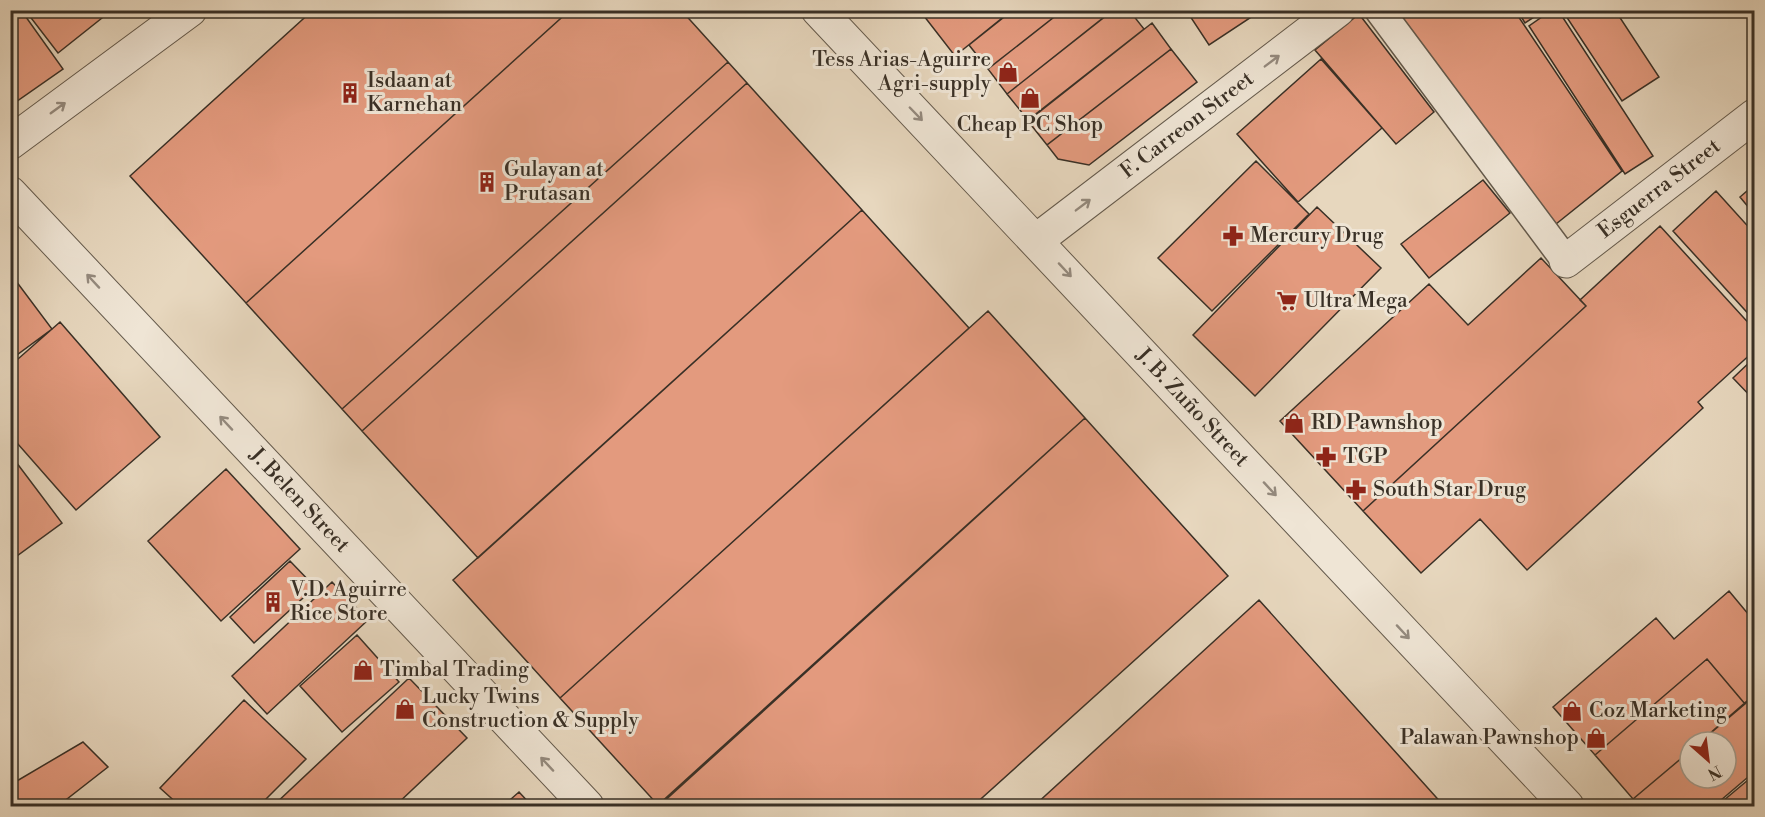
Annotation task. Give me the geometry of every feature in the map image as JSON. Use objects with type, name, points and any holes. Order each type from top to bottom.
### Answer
[{"type":"street","points":[[10,143],[190,10]]},
{"type":"street","name":"F. Carreon Street","points":[[1037,240],[1338,10]]},
{"type":"street","name":"J. B. Zuño Street","points":[[818,11],[1037,240],[1567,807]]},
{"type":"street","name":"Esguerra Street","points":[[1566,261],[1755,116]]},
{"type":"street","name":"J. Belen Street","points":[[10,193],[586,807]]},
{"type":"lane","points":[[1379,10],[1566,261]]},
{"type":"building","points":[[10,10],[21,10],[63,69],[10,106]]},
{"type":"building","points":[[25,10],[112,10],[58,53]]},
{"type":"building","name":"Isdaan at Karnehan","points":[[313,10],[570,10],[246,303],[130,176]]},
{"type":"building","name":"Gulayan at Prutasan","points":[[570,10],[681,10],[728,62],[342,409],[246,303]]},
{"type":"building","points":[[925,10],[1012,10],[955,56],[924,16]]},
{"type":"building","points":[[1013,10],[1063,10],[988,69],[969,45]]},
{"type":"building","points":[[1063,10],[1111,12],[1007,94],[988,69]]},
{"type":"building","points":[[1113,10],[1129,10],[1144,29],[1028,120],[1007,94]]},
{"type":"building","points":[[1186,10],[1262,10],[1209,45]]},
{"type":"building","points":[[1392,10],[1514,10],[1622,171],[1556,224]]},
{"type":"building","points":[[1517,10],[1545,10],[1525,23]]},
{"type":"building","points":[[1552,10],[1558,10],[1653,156],[1625,174],[1529,26]]},
{"type":"building","points":[[1562,10],[1615,10],[1659,77],[1622,101]]},
{"type":"building","points":[[1359,14],[1434,112],[1396,144],[1315,50]]},
{"type":"building","points":[[1152,23],[1171,49],[1047,145],[1028,121]]},
{"type":"building","points":[[1171,49],[1197,82],[1089,165],[1058,159],[1047,145]]},
{"type":"building","points":[[1321,59],[1382,128],[1298,202],[1237,134]]},
{"type":"building","points":[[728,62],[747,83],[362,431],[342,409]]},
{"type":"building","points":[[747,83],[862,210],[478,558],[362,431]]},
{"type":"building","name":"Mercury Drug","points":[[1256,161],[1309,214],[1212,311],[1158,258]]},
{"type":"building","points":[[1483,180],[1510,213],[1429,278],[1401,244]]},
{"type":"building","points":[[1754,185],[1754,214],[1740,197]]},
{"type":"building","points":[[1716,191],[1754,233],[1754,320],[1673,231]]},
{"type":"building","name":"Ultra Mega","points":[[1317,207],[1381,268],[1255,396],[1193,335]]},
{"type":"building","points":[[862,210],[969,328],[560,698],[453,580]]},
{"type":"building","points":[[1660,226],[1754,329],[1754,351],[1698,402],[1703,408],[1527,570],[1480,519],[1421,573],[1363,511],[1586,306],[1580,300]]},
{"type":"building","points":[[1541,258],[1586,306],[1363,511],[1280,421],[1429,284],[1468,325]]},
{"type":"building","points":[[10,273],[52,329],[10,360]]},
{"type":"building","points":[[988,311],[1085,418],[658,805],[560,698]]},
{"type":"building","points":[[60,322],[160,437],[76,510],[10,435],[10,366]]},
{"type":"building","points":[[1754,358],[1754,400],[1733,378]]},
{"type":"building","points":[[1085,418],[1228,576],[973,806],[659,806]]},
{"type":"building","points":[[10,454],[62,523],[10,561]]},
{"type":"building","points":[[226,469],[300,549],[221,621],[148,541]]},
{"type":"building","name":"V.D. Aguirre Rice Store","points":[[290,561],[315,587],[254,643],[230,617]]},
{"type":"building","points":[[332,582],[368,620],[267,714],[232,676]]},
{"type":"building","points":[[1729,591],[1754,621],[1754,695],[1745,704],[1707,659],[1595,755],[1553,707],[1656,618],[1674,639]]},
{"type":"building","points":[[1259,600],[1444,806],[1034,806]]},
{"type":"building","points":[[357,635],[399,682],[342,732],[300,686]]},
{"type":"building","points":[[1707,659],[1745,704],[1714,730],[1678,730],[1678,761],[1633,799],[1595,755]]},
{"type":"building","points":[[409,678],[467,738],[395,806],[273,806]]},
{"type":"building","points":[[1754,695],[1754,772],[1738,786],[1738,730],[1714,730]]},
{"type":"building","points":[[244,700],[306,759],[259,806],[180,806],[160,788]]},
{"type":"building","points":[[83,742],[108,767],[58,806],[10,806],[10,785]]},
{"type":"building","points":[[1678,761],[1678,790],[1733,790],[1714,806],[1639,806],[1633,799]]},
{"type":"building","points":[[1754,775],[1754,806],[1717,806],[1738,790]]},
{"type":"building","points":[[519,792],[532,806],[503,806]]},
{"type":"place","name":"Tess Arias-Aguirre Agri-supply","points":[[1008,72]]},
{"type":"place","name":"Isdaan at Karnehan","points":[[350,93]]},
{"type":"place","name":"Cheap PC Shop","points":[[1030,98]]},
{"type":"place","name":"Gulayan at Prutasan","points":[[487,182]]},
{"type":"place","name":"Mercury Drug","points":[[1233,236]]},
{"type":"place","name":"Ultra Mega","points":[[1287,301]]},
{"type":"place","name":"RD Pawnshop","points":[[1294,423]]},
{"type":"place","name":"TGP","points":[[1326,457]]},
{"type":"place","name":"South Star Drug","points":[[1356,490]]},
{"type":"place","name":"V.D. Aguirre Rice Store","points":[[273,602]]},
{"type":"place","name":"Timbal Trading","points":[[363,670]]},
{"type":"place","name":"Lucky Twins Construction & Supply","points":[[405,709]]},
{"type":"place","name":"Coz Marketing","points":[[1572,711]]},
{"type":"place","name":"Palawan Pawnshop","points":[[1596,738]]}]
